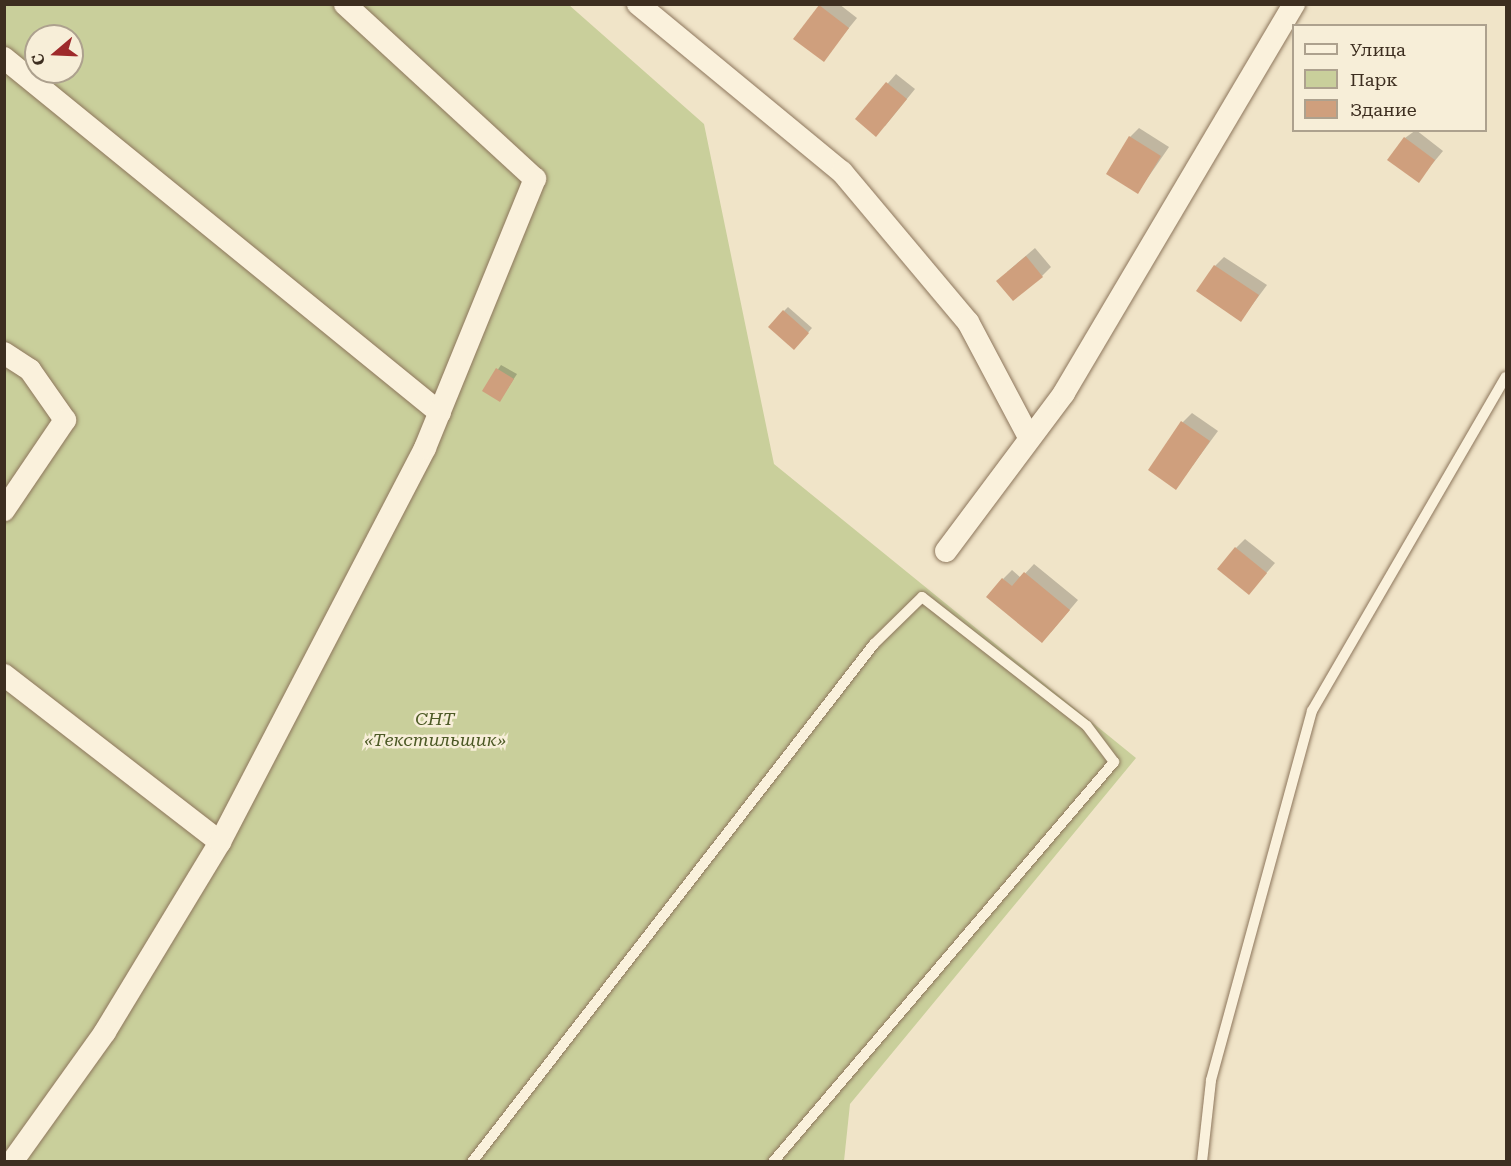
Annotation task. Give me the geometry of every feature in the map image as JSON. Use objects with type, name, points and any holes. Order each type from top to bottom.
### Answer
[{"type":"street","points":[[12,1161],[105,1032],[220,842],[440,413],[535,179],[345,4]]},
{"type":"street","points":[[638,4],[842,172],[968,322],[1029,437]]},
{"type":"street","points":[[946,550],[1064,393],[1294,4]]},
{"type":"street","points":[[4,58],[440,413]]},
{"type":"street","points":[[4,353],[30,370],[65,420],[4,510]]},
{"type":"street","points":[[4,675],[220,842]]},
{"type":"lane","points":[[1202,1161],[1211,1080],[1312,711],[1506,377]]},
{"type":"lane","points":[[472,1161],[874,644],[922,597],[1087,726],[1114,762],[773,1161]]},
{"type":"green space","name":"СНТ «Текстильщик»","points":[[5,5],[569,5],[704,124],[774,464],[1136,758],[850,1104],[844,1161],[5,1162]]},
{"type":"building","points":[[819,5],[849,28],[824,62],[793,39]]},
{"type":"building","points":[[886,82],[907,99],[876,137],[855,119]]},
{"type":"building","points":[[1129,136],[1161,156],[1138,194],[1106,174]]},
{"type":"building","points":[[1404,137],[1435,160],[1419,183],[1387,160]]},
{"type":"building","points":[[1026,256],[1043,277],[1013,301],[996,281]]},
{"type":"building","points":[[1214,265],[1259,295],[1241,322],[1196,291]]},
{"type":"building","points":[[783,310],[809,333],[794,350],[768,327]]},
{"type":"building","points":[[496,368],[514,379],[500,402],[482,391]]},
{"type":"building","points":[[1181,421],[1210,441],[1176,490],[1148,470]]},
{"type":"building","points":[[1235,547],[1267,573],[1249,595],[1217,569]]},
{"type":"building","points":[[1024,572],[1070,610],[1042,643],[986,597],[1002,578],[1012,586]]}]
